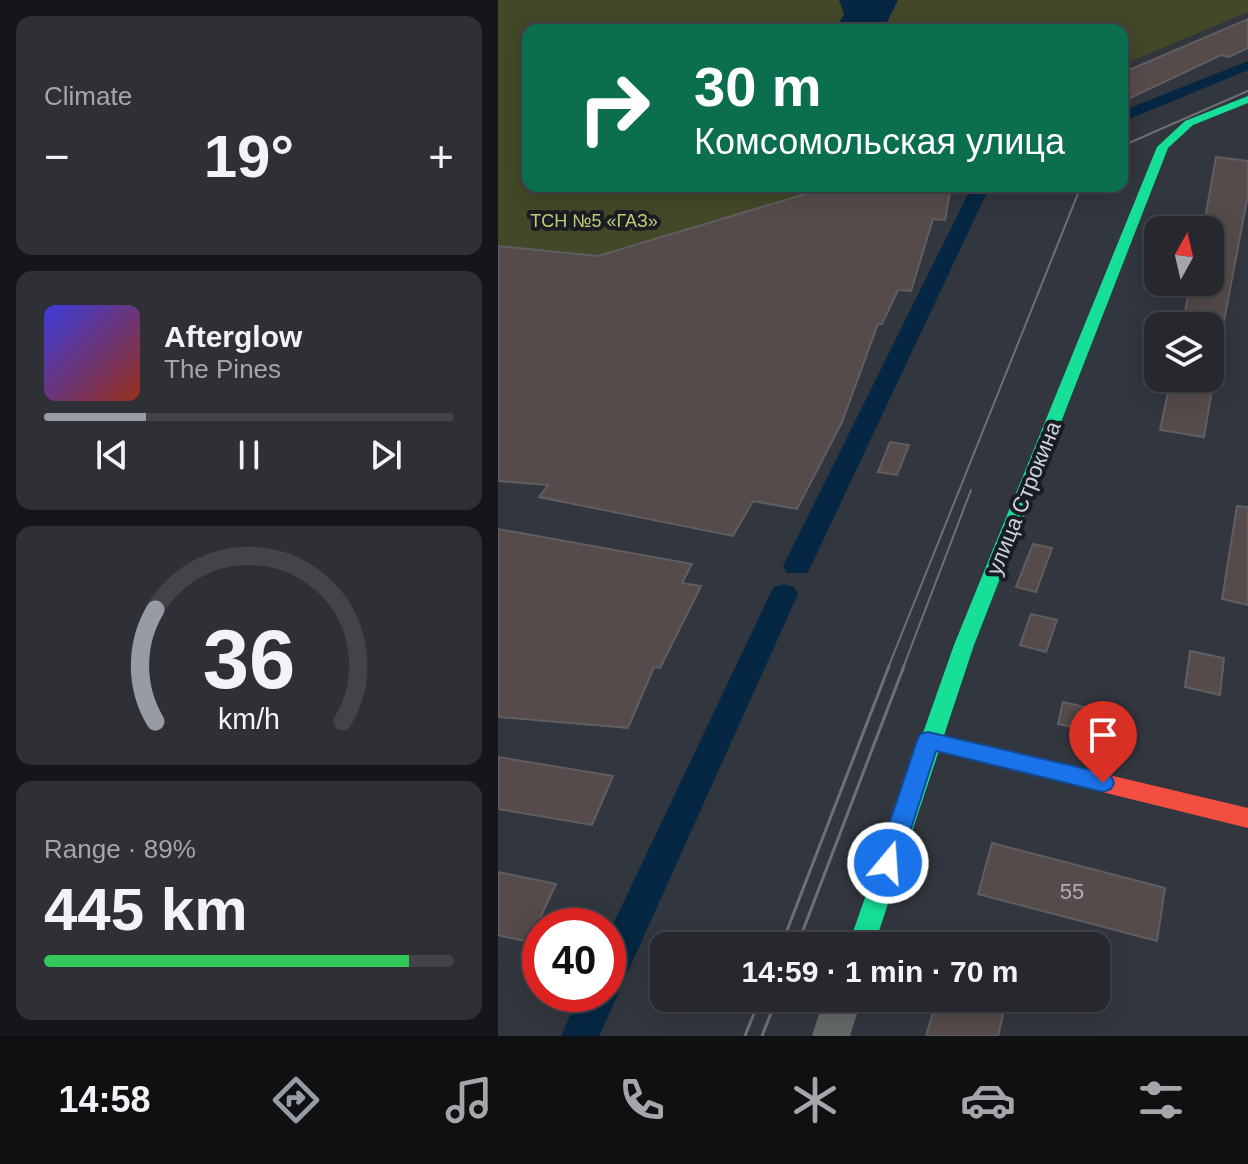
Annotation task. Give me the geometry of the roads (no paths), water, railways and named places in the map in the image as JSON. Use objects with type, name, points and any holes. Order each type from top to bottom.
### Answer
[{"type":"street","name":"улица Строкина","points":[[866,932],[928,741],[1163,147],[1175,132],[1248,99]]},
{"type":"street","points":[[928,741],[1248,818]]},
{"type":"street","points":[[831,1036],[839,1012]]},
{"type":"water","points":[[839,0],[898,0],[886,24],[838,24],[844,14]]},
{"type":"waterway","points":[[1128,115],[1248,65]]},
{"type":"waterway","points":[[797,566],[978,192]]},
{"type":"waterway","points":[[626,936],[784,594]]},
{"type":"waterway","points":[[580,1036],[591,1012]]},
{"type":"tram line","points":[[1128,143],[1248,91]]},
{"type":"tram line","points":[[888,668],[1079,192]]},
{"type":"tram line","points":[[903,668],[971,490]]},
{"type":"tram line","points":[[786,932],[889,666]]},
{"type":"tram line","points":[[802,932],[904,666]]},
{"type":"tram line","points":[[745,1036],[754,1012]]},
{"type":"tram line","points":[[762,1036],[771,1012]]},
{"type":"park label","name":"ТСН №5 «ГАЗ»","points":[[594,221]]}]
